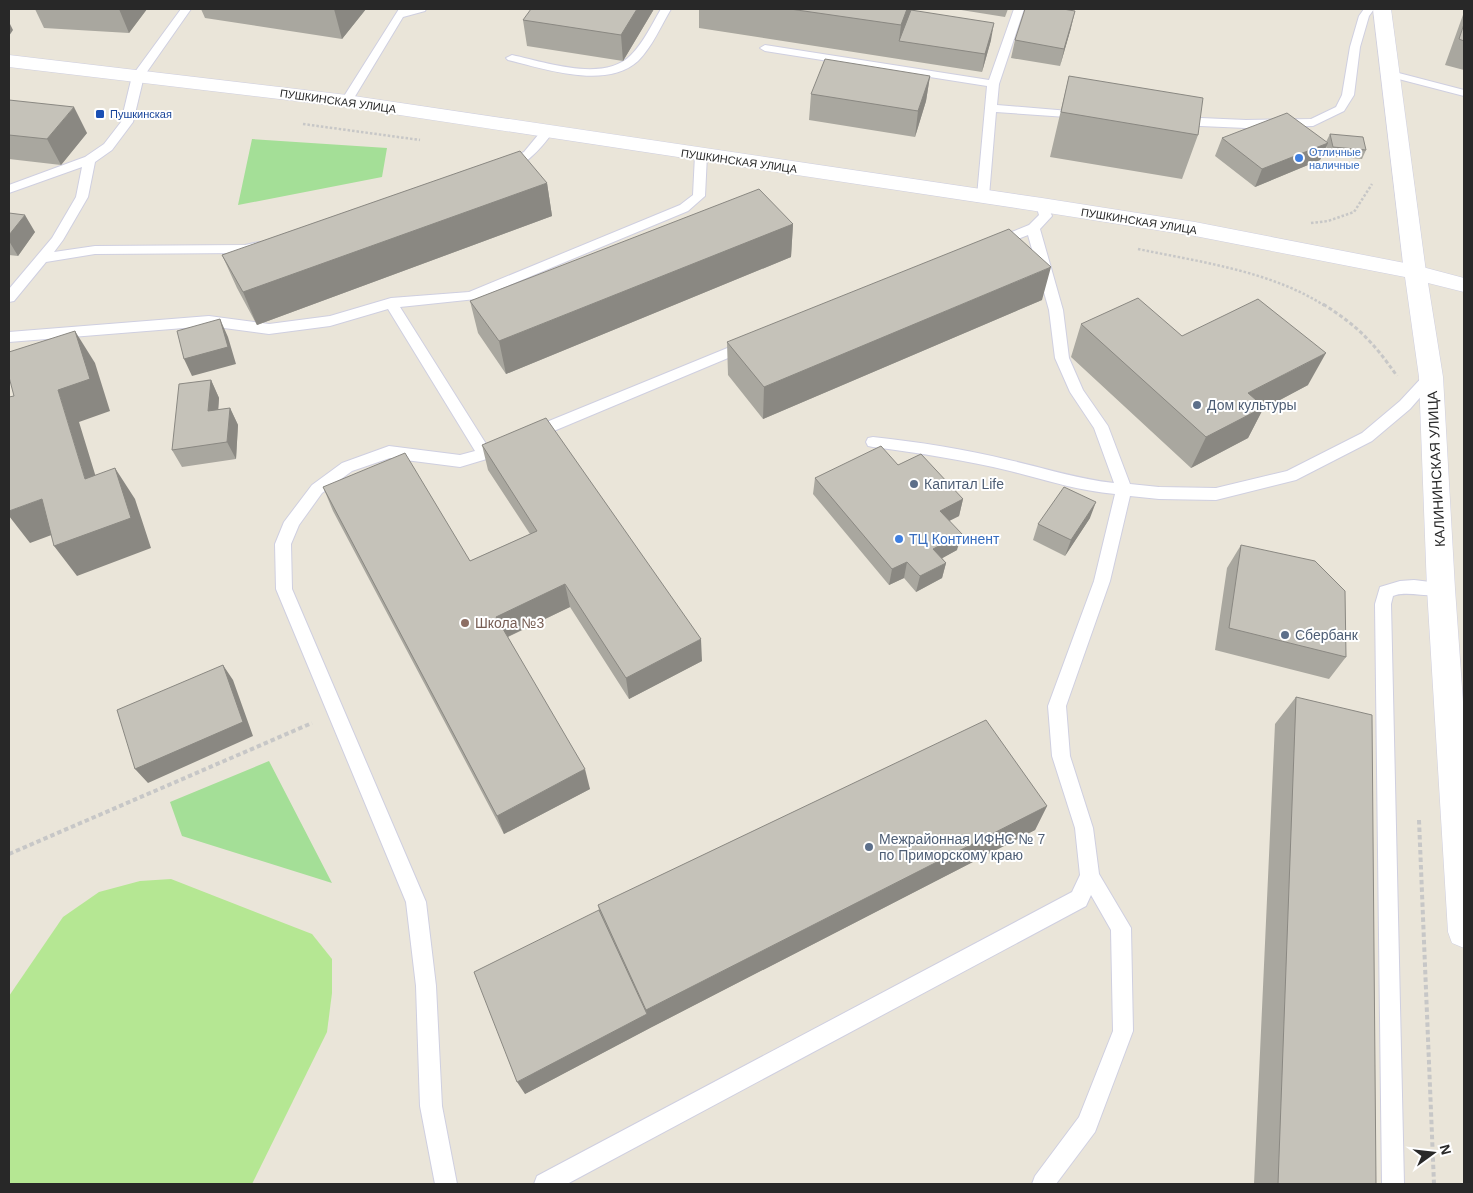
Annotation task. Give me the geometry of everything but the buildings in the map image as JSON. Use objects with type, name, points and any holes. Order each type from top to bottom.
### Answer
[{"type":"main road","name":"КАЛИНИНСКАЯ УЛИЦА","points":[[1382,9],[1415,272],[1431,377],[1442,590],[1464,932]]},
{"type":"main road","name":"ПУШКИНСКАЯ УЛИЦА","points":[[9,61],[347,101],[1042,205],[1195,229],[1415,272],[1464,285]]},
{"type":"lane","points":[[9,189],[89,160],[108,147],[126,122],[138,76],[186,9]]},
{"type":"lane","points":[[347,101],[402,12],[421,9]]},
{"type":"lane","points":[[512,58],[578,73],[595,73],[614,68],[633,59],[666,9]]},
{"type":"lane","points":[[983,196],[993,84],[1019,9]]},
{"type":"lane","points":[[1168,121],[1246,124],[1313,122],[1340,108],[1348,96],[1355,48],[1364,16],[1369,9]]},
{"type":"lane","points":[[765,48],[993,84]]},
{"type":"lane","points":[[1390,74],[1464,93]]},
{"type":"lane","points":[[990,108],[1089,116]]},
{"type":"lane","points":[[492,170],[528,155],[547,132]]},
{"type":"lane","points":[[9,337],[209,321],[269,329],[330,321],[391,303],[471,296],[684,208],[699,196],[701,155]]},
{"type":"lane","points":[[9,298],[57,240],[82,197],[89,160]]},
{"type":"lane","points":[[987,247],[1034,228],[1046,216],[1042,205]]},
{"type":"lane","points":[[1034,228],[1056,310],[1062,358],[1077,392],[1101,426],[1124,489],[1102,581],[1057,706],[1061,756],[1084,828],[1090,876],[1121,928],[1124,1030],[1086,1124],[1043,1184]]},
{"type":"lane","points":[[42,258],[95,250],[245,249],[270,243]]},
{"type":"lane","points":[[391,303],[485,454]]},
{"type":"lane","points":[[446,1184],[431,1106],[426,986],[416,902],[284,589],[283,544],[292,522],[317,488],[347,467],[389,452],[460,461],[485,454],[765,337]]},
{"type":"lane","points":[[873,442],[924,448],[1008,465],[1090,486],[1159,493],[1216,494],[1291,476],[1367,437],[1405,405],[1431,377]]},
{"type":"lane","points":[[1393,1184],[1383,604],[1386,592],[1394,588],[1410,586],[1442,590]]},
{"type":"lane","points":[[545,1184],[1079,899],[1090,876]]},
{"type":"path","points":[[296,123],[422,140]]},
{"type":"path","points":[[1310,223],[1328,222],[1354,212],[1372,187],[1373,179]]},
{"type":"path","points":[[1129,247],[1224,266],[1268,280],[1317,300],[1359,327],[1386,356],[1403,387],[1405,405]]},
{"type":"path","points":[[9,854],[336,713]]},
{"type":"path","points":[[1419,815],[1434,1184]]},
{"type":"green space","points":[[252,139],[387,148],[382,177],[238,205]]},
{"type":"green space","points":[[269,761],[332,883],[182,836],[170,802]]},
{"type":"green space","points":[[171,879],[312,934],[332,959],[332,993],[327,1032],[252,1184],[9,1184],[9,996],[63,917],[99,892],[140,881]]},
{"type":"place","name":"Пушкинская","points":[[100,114]]},
{"type":"place","name":"Отличные наличные","points":[[1299,158]]},
{"type":"place","name":"Дом культуры","points":[[1197,405]]},
{"type":"place","name":"Капитал Life","points":[[914,484]]},
{"type":"place","name":"ТЦ Континент","points":[[899,539]]},
{"type":"place","name":"Школа №3","points":[[465,623]]},
{"type":"place","name":"Сбербанк","points":[[1285,635]]},
{"type":"place","name":"Межрайонная ИФНС № 7 по Приморскому краю","points":[[869,847]]}]
